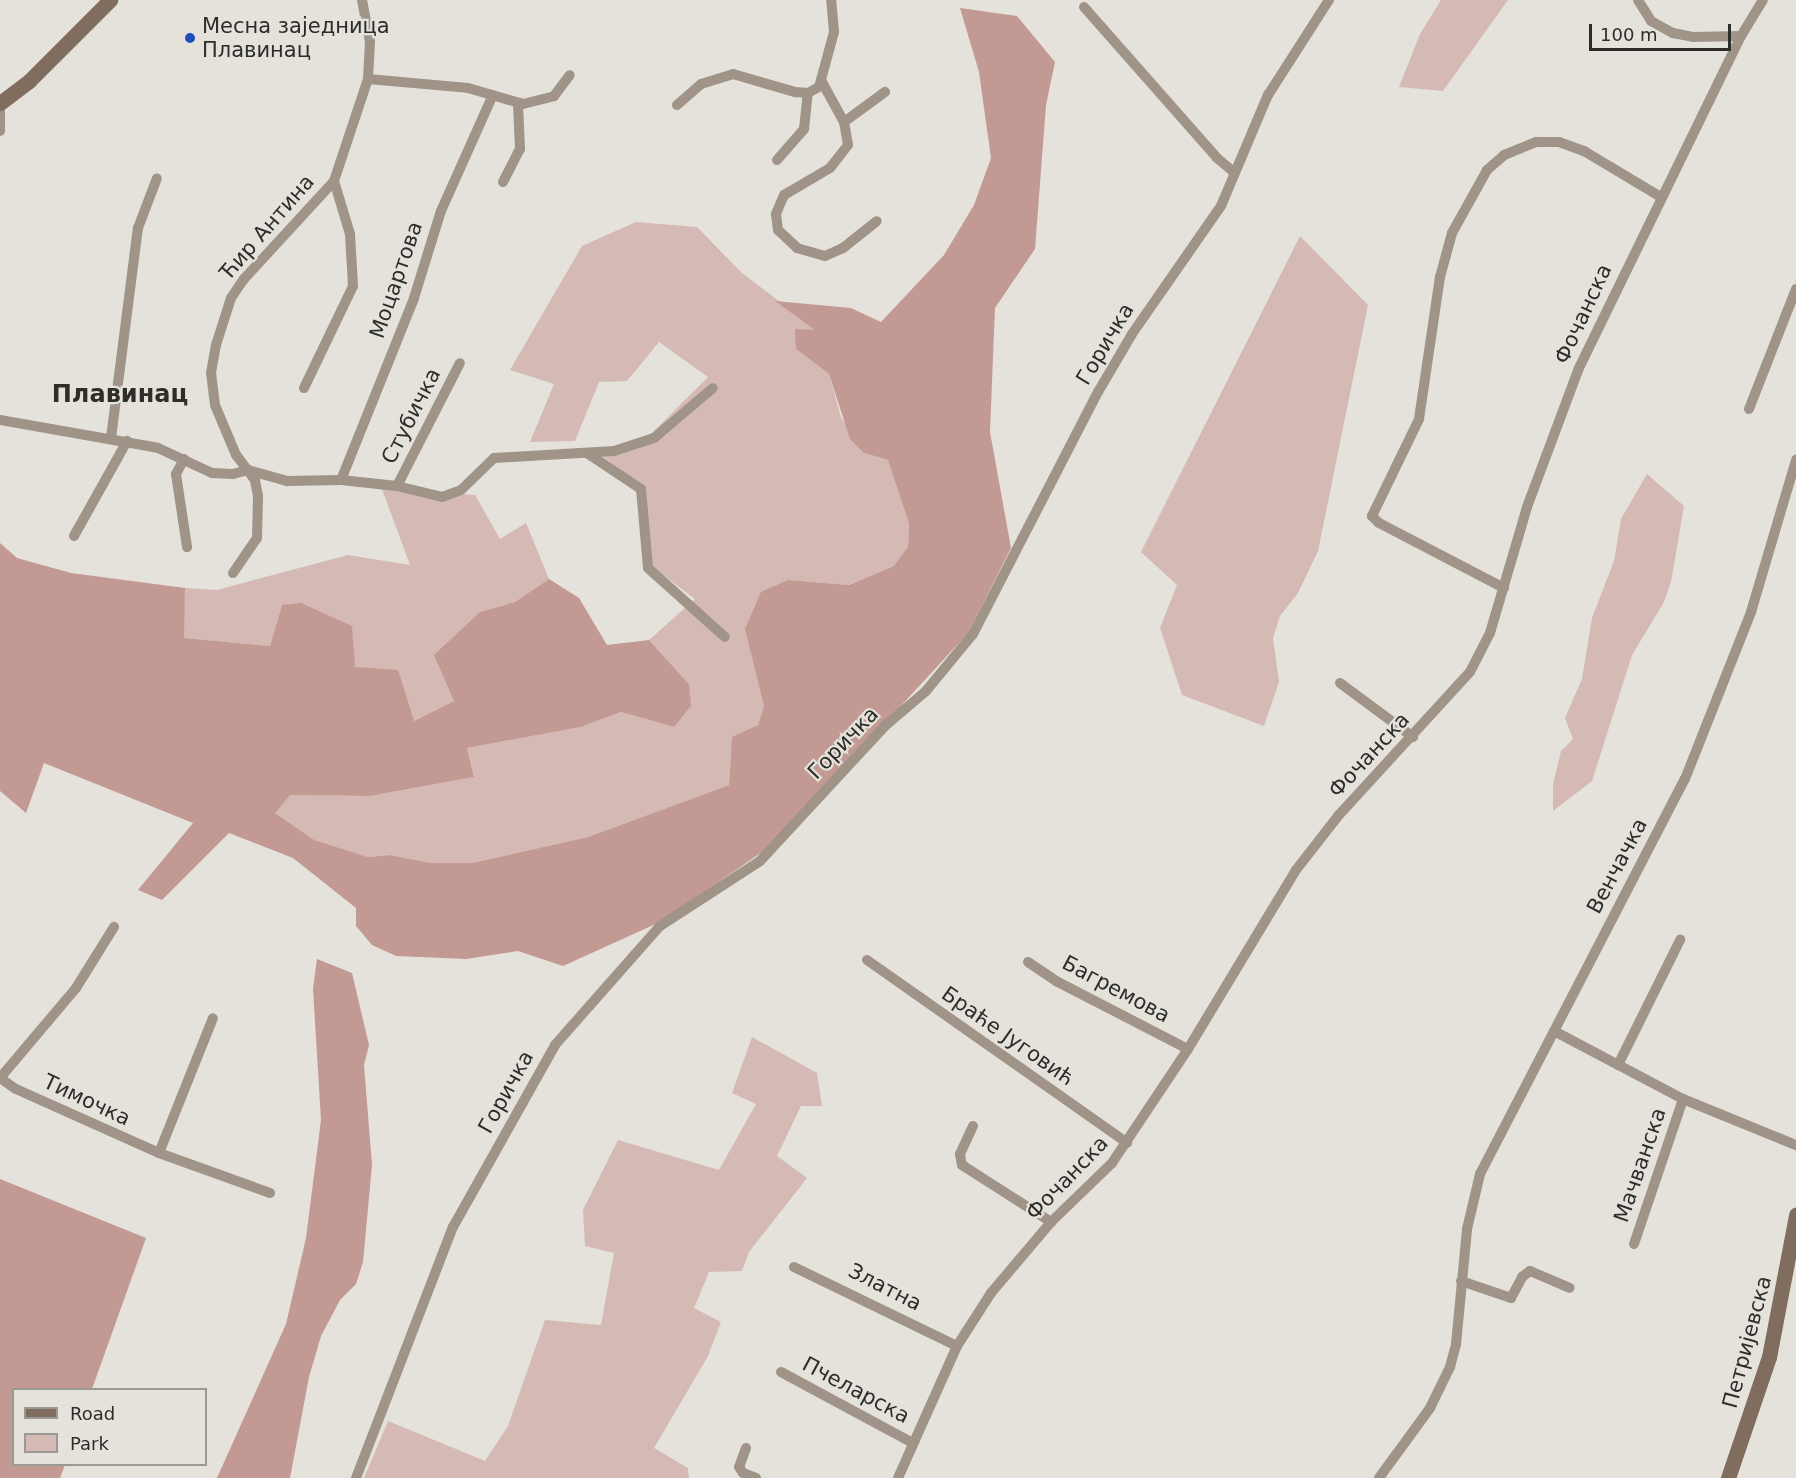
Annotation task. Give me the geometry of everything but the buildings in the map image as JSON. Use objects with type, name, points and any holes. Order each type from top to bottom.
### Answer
[{"type":"main road","points":[[0,103],[29,81],[110,0]]},
{"type":"main road","name":"Петријевска","points":[[1728,1478],[1769,1357],[1796,1215]]},
{"type":"street","name":"Ћир Антина","points":[[233,573],[258,532],[256,484],[230,443],[214,397],[211,373],[219,331],[231,298],[244,279],[333,181],[368,79],[370,42],[362,0]]},
{"type":"street","points":[[677,105],[701,84],[734,74],[781,90],[808,93],[822,82],[834,32],[831,0]]},
{"type":"street","name":"Горичка","points":[[356,1478],[453,1227],[555,1045],[660,926],[765,856],[878,734],[926,691],[974,634],[1108,372],[1206,231],[1235,173],[1273,84],[1329,0]]},
{"type":"street","points":[[1638,0],[1651,21],[1673,33],[1693,37],[1741,36]]},
{"type":"street","name":"Фочанска","points":[[898,1478],[957,1346],[991,1293],[1051,1222],[1099,1179],[1128,1143],[1188,1049],[1296,870],[1338,816],[1413,737],[1470,672],[1490,633],[1527,507],[1566,398],[1661,197],[1741,36],[1763,0]]},
{"type":"street","points":[[1084,7],[1217,158],[1235,173]]},
{"type":"street","points":[[368,79],[468,88],[518,104],[537,103],[554,96],[570,75]]},
{"type":"street","points":[[822,82],[844,122],[848,135],[845,154],[830,168],[784,195],[777,207],[778,230],[797,248],[825,256],[843,248],[877,221]]},
{"type":"street","points":[[844,122],[885,92]]},
{"type":"street","points":[[777,160],[804,129],[808,93]]},
{"type":"street","name":"Моцартова","points":[[341,480],[414,298],[441,211],[493,95]]},
{"type":"street","points":[[503,182],[520,149],[518,104]]},
{"type":"street","points":[[0,112],[0,131]]},
{"type":"street","points":[[1504,588],[1379,523],[1372,516],[1419,419],[1440,276],[1452,233],[1487,170],[1504,155],[1536,142],[1559,142],[1584,152],[1661,197]]},
{"type":"street","points":[[111,438],[138,228],[157,178]]},
{"type":"street","points":[[304,388],[353,286],[350,234],[333,181]]},
{"type":"street","points":[[1749,409],[1796,290]]},
{"type":"street","name":"Стубичка","points":[[397,486],[460,363]]},
{"type":"street","points":[[0,420],[127,441],[184,459],[212,473],[233,474],[248,470],[297,482],[341,480],[397,486],[442,498],[461,490],[494,458],[587,453],[626,448],[654,438],[713,388]]},
{"type":"street","points":[[74,536],[122,457],[127,441]]},
{"type":"street","points":[[587,453],[641,489],[648,568],[724,637]]},
{"type":"street","points":[[184,459],[176,474],[187,547]]},
{"type":"street","name":"Венчачка","points":[[1379,1478],[1430,1408],[1450,1367],[1456,1344],[1469,1219],[1480,1174],[1685,779],[1751,612],[1796,460]]},
{"type":"street","points":[[1340,683],[1413,737]]},
{"type":"street","points":[[0,1078],[76,988],[114,927]]},
{"type":"street","points":[[1618,1065],[1680,940]]},
{"type":"street","name":"Браће Југовић","points":[[867,960],[1128,1143]]},
{"type":"street","name":"Багремова","points":[[1028,962],[1056,981],[1188,1049]]},
{"type":"street","points":[[159,1153],[213,1018]]},
{"type":"street","points":[[1554,1031],[1683,1099],[1796,1145]]},
{"type":"street","name":"Тимочка","points":[[0,1078],[16,1089],[159,1153],[270,1193]]},
{"type":"street","name":"Мачванска","points":[[1634,1244],[1683,1099]]},
{"type":"street","points":[[973,1126],[960,1154],[962,1165],[1051,1222]]},
{"type":"street","name":"Златна","points":[[794,1267],[957,1346]]},
{"type":"street","points":[[1461,1281],[1511,1298],[1522,1277],[1530,1271],[1570,1288]]},
{"type":"street","name":"Пчеларска","points":[[782,1372],[913,1443]]},
{"type":"street","points":[[746,1448],[739,1467],[756,1478]]},
{"type":"green space","points":[[1441,0],[1508,0],[1443,91],[1399,87],[1420,34]]},
{"type":"green space","points":[[636,222],[697,227],[742,273],[817,330],[796,349],[829,374],[841,417],[864,453],[888,460],[909,524],[908,547],[895,566],[848,585],[788,580],[751,656],[761,681],[764,705],[758,725],[732,738],[729,785],[588,837],[472,863],[431,863],[390,855],[368,857],[313,840],[274,812],[290,795],[370,796],[474,777],[467,748],[581,727],[621,712],[674,727],[689,684],[649,640],[695,599],[650,565],[646,489],[601,455],[652,433],[708,377],[659,342],[627,381],[599,382],[575,441],[530,442],[554,384],[510,370],[582,246]]},
{"type":"green space","points":[[1300,236],[1368,305],[1318,551],[1298,593],[1280,616],[1273,638],[1279,682],[1264,726],[1182,695],[1160,628],[1177,585],[1141,552]]},
{"type":"green space","points":[[1647,474],[1684,506],[1671,582],[1664,602],[1632,655],[1592,781],[1553,811],[1553,784],[1561,751],[1573,739],[1565,718],[1582,679],[1592,618],[1614,561],[1621,519]]},
{"type":"green space","points":[[382,489],[475,495],[500,539],[526,523],[549,579],[515,602],[480,612],[454,701],[414,721],[282,605],[270,646],[183,638],[185,588],[217,590],[348,555],[410,565]]},
{"type":"green space","points":[[752,1037],[817,1073],[822,1106],[801,1106],[777,1156],[807,1178],[749,1252],[742,1271],[709,1272],[694,1308],[721,1322],[708,1356],[654,1448],[688,1468],[689,1478],[364,1478],[388,1421],[485,1461],[508,1426],[545,1320],[601,1325],[614,1253],[585,1246],[583,1210],[618,1140],[719,1170],[756,1104],[732,1093]]},
{"type":"shaded area","points":[[960,8],[1017,16],[1055,62],[1046,105],[1035,249],[995,308],[990,432],[1011,548],[968,633],[774,844],[660,922],[563,966],[518,951],[466,959],[396,956],[372,945],[356,926],[356,908],[293,858],[229,833],[162,900],[138,890],[193,823],[44,763],[26,813],[0,791],[0,543],[17,558],[71,573],[185,588],[184,638],[270,646],[282,605],[301,603],[352,626],[355,667],[398,670],[414,721],[454,701],[434,655],[480,612],[515,602],[549,579],[579,598],[607,645],[649,640],[689,684],[691,706],[674,727],[621,712],[581,727],[467,748],[474,777],[370,796],[290,795],[275,813],[314,840],[368,857],[390,855],[431,863],[472,863],[588,837],[729,785],[732,737],[758,725],[764,706],[745,629],[761,592],[788,580],[849,585],[894,566],[908,547],[909,524],[888,460],[864,453],[850,439],[829,374],[796,349],[795,329],[815,330],[775,301],[851,308],[881,322],[944,255],[974,205],[991,158],[979,72]]},
{"type":"shaded area","points":[[317,959],[352,973],[369,1045],[364,1065],[372,1165],[363,1262],[356,1284],[340,1300],[321,1336],[309,1377],[290,1478],[217,1478],[286,1324],[306,1238],[321,1120],[313,989]]},
{"type":"shaded area","points":[[0,1179],[146,1238],[92,1388],[12,1388],[12,1466],[65,1466],[60,1478],[0,1478]]},
{"type":"place","name":"Месна заједница Плавинац","points":[[190,38]]},
{"type":"district","name":"Плавинац","points":[[120,395]]}]
